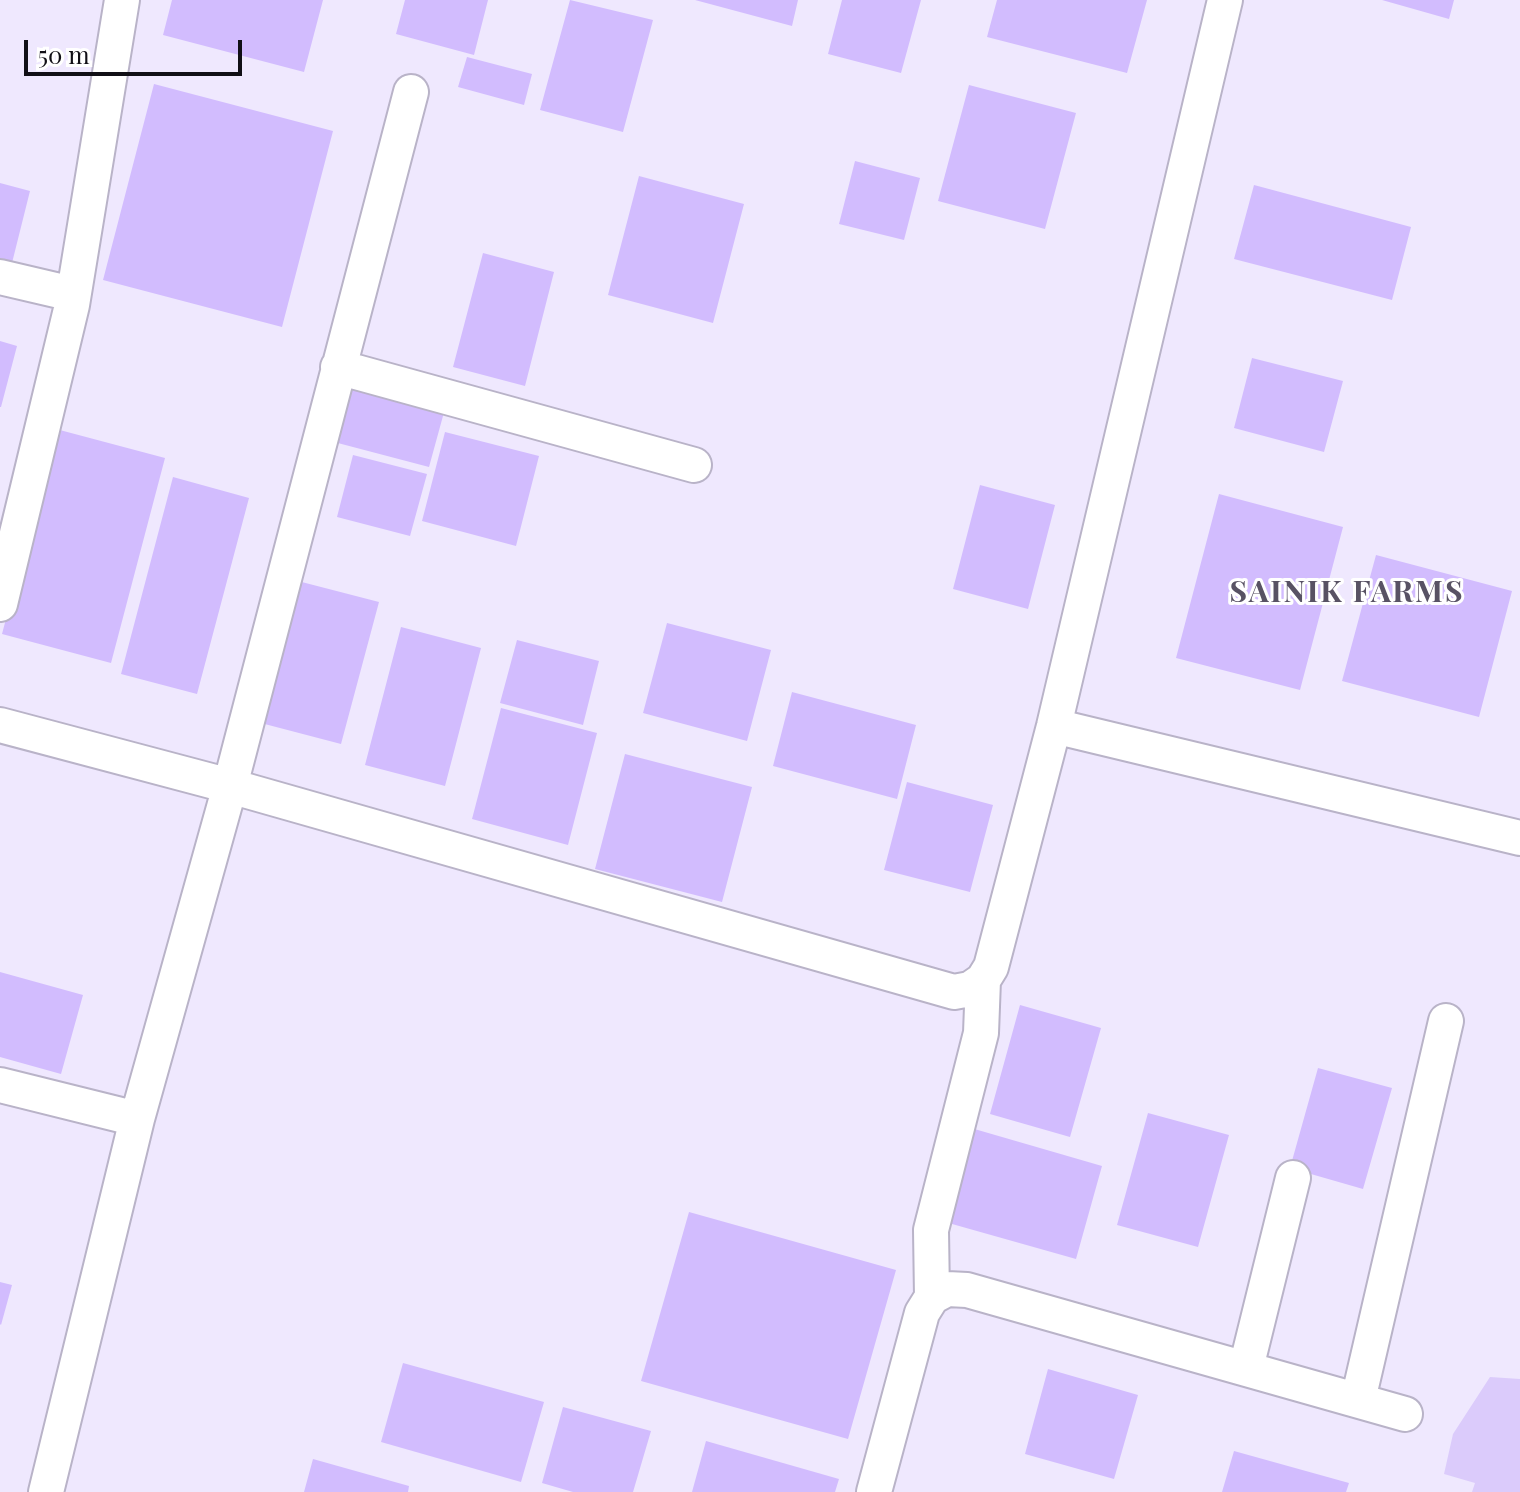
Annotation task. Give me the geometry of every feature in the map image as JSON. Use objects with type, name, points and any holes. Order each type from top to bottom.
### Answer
[{"type":"street","points":[[0,604],[72,296],[122,0]]},
{"type":"street","points":[[0,725],[230,786],[954,992],[970,989],[983,980],[991,967],[1054,726],[1225,0]]},
{"type":"street","points":[[46,1492],[137,1119],[230,786],[411,92]]},
{"type":"street","points":[[0,277],[72,296]]},
{"type":"street","points":[[338,367],[694,465]]},
{"type":"street","points":[[1054,726],[1520,838]]},
{"type":"street","points":[[932,1297],[931,1230],[981,1033],[983,980]]},
{"type":"street","points":[[1358,1400],[1446,1021]]},
{"type":"street","points":[[0,1085],[137,1119]]},
{"type":"street","points":[[1246,1368],[1293,1178]]},
{"type":"street","points":[[874,1492],[922,1313],[932,1297],[947,1289],[967,1290],[1405,1414]]},
{"type":"shaded area","points":[[1490,1377],[1520,1379],[1520,1492],[1472,1492],[1475,1483],[1444,1474],[1453,1434]]},
{"type":"building","points":[[172,0],[323,0],[304,72],[163,35]]},
{"type":"building","points":[[405,0],[488,0],[474,55],[396,34]]},
{"type":"building","points":[[570,0],[653,20],[623,132],[540,110]]},
{"type":"building","points":[[695,0],[798,0],[792,26]]},
{"type":"building","points":[[842,0],[921,0],[901,73],[828,54]]},
{"type":"building","points":[[997,0],[1147,0],[1127,73],[987,37]]},
{"type":"building","points":[[1382,0],[1454,0],[1449,19]]},
{"type":"building","points":[[467,57],[532,74],[524,105],[458,87]]},
{"type":"building","points":[[154,84],[333,131],[282,327],[103,280]]},
{"type":"building","points":[[969,85],[1076,113],[1045,229],[938,201]]},
{"type":"building","points":[[855,161],[920,178],[904,240],[839,224]]},
{"type":"building","points":[[639,176],[744,204],[713,323],[608,295]]},
{"type":"building","points":[[0,183],[30,191],[11,267],[0,264]]},
{"type":"building","points":[[1254,185],[1411,227],[1392,300],[1234,259]]},
{"type":"building","points":[[483,253],[554,272],[525,386],[453,367]]},
{"type":"building","points":[[0,341],[17,346],[1,407],[0,407]]},
{"type":"building","points":[[1252,358],[1343,381],[1324,452],[1234,428]]},
{"type":"building","points":[[351,380],[446,405],[429,467],[334,442]]},
{"type":"building","points":[[56,429],[165,458],[111,663],[2,634]]},
{"type":"building","points":[[445,432],[539,456],[516,546],[422,521]]},
{"type":"building","points":[[353,455],[427,474],[410,536],[337,517]]},
{"type":"building","points":[[173,477],[249,498],[197,694],[121,674]]},
{"type":"building","points":[[980,485],[1055,505],[1028,609],[953,589]]},
{"type":"building","points":[[1219,494],[1343,527],[1300,690],[1176,658]]},
{"type":"building","points":[[1376,555],[1512,591],[1479,717],[1342,681]]},
{"type":"building","points":[[294,580],[379,602],[341,744],[257,722]]},
{"type":"building","points":[[667,623],[771,650],[747,741],[643,713]]},
{"type":"building","points":[[401,627],[481,648],[445,786],[365,765]]},
{"type":"building","points":[[517,640],[599,661],[583,725],[500,703]]},
{"type":"building","points":[[792,692],[916,725],[897,799],[773,766]]},
{"type":"building","points":[[501,708],[597,733],[568,845],[472,819]]},
{"type":"building","points":[[625,754],[752,787],[722,902],[595,869]]},
{"type":"building","points":[[907,782],[993,805],[970,892],[884,870]]},
{"type":"building","points":[[0,972],[83,995],[61,1074],[0,1057]]},
{"type":"building","points":[[1020,1005],[1101,1028],[1070,1137],[990,1114]]},
{"type":"building","points":[[1318,1068],[1392,1088],[1363,1189],[1290,1168]]},
{"type":"building","points":[[1148,1113],[1229,1135],[1198,1247],[1117,1225]]},
{"type":"building","points":[[971,1128],[1102,1166],[1076,1259],[945,1222]]},
{"type":"building","points":[[689,1212],[896,1270],[848,1439],[641,1381]]},
{"type":"building","points":[[0,1282],[12,1285],[1,1325],[0,1324]]},
{"type":"building","points":[[403,1363],[544,1402],[521,1482],[381,1442]]},
{"type":"building","points":[[1048,1369],[1138,1395],[1114,1479],[1025,1454]]},
{"type":"building","points":[[563,1407],[651,1431],[633,1492],[573,1492],[542,1483]]},
{"type":"building","points":[[706,1441],[839,1479],[835,1492],[692,1492]]},
{"type":"building","points":[[1234,1451],[1349,1483],[1346,1492],[1222,1492]]},
{"type":"building","points":[[313,1459],[409,1486],[408,1492],[304,1492]]},
{"type":"district","name":"SAINIK FARMS","points":[[1347,593]]}]
